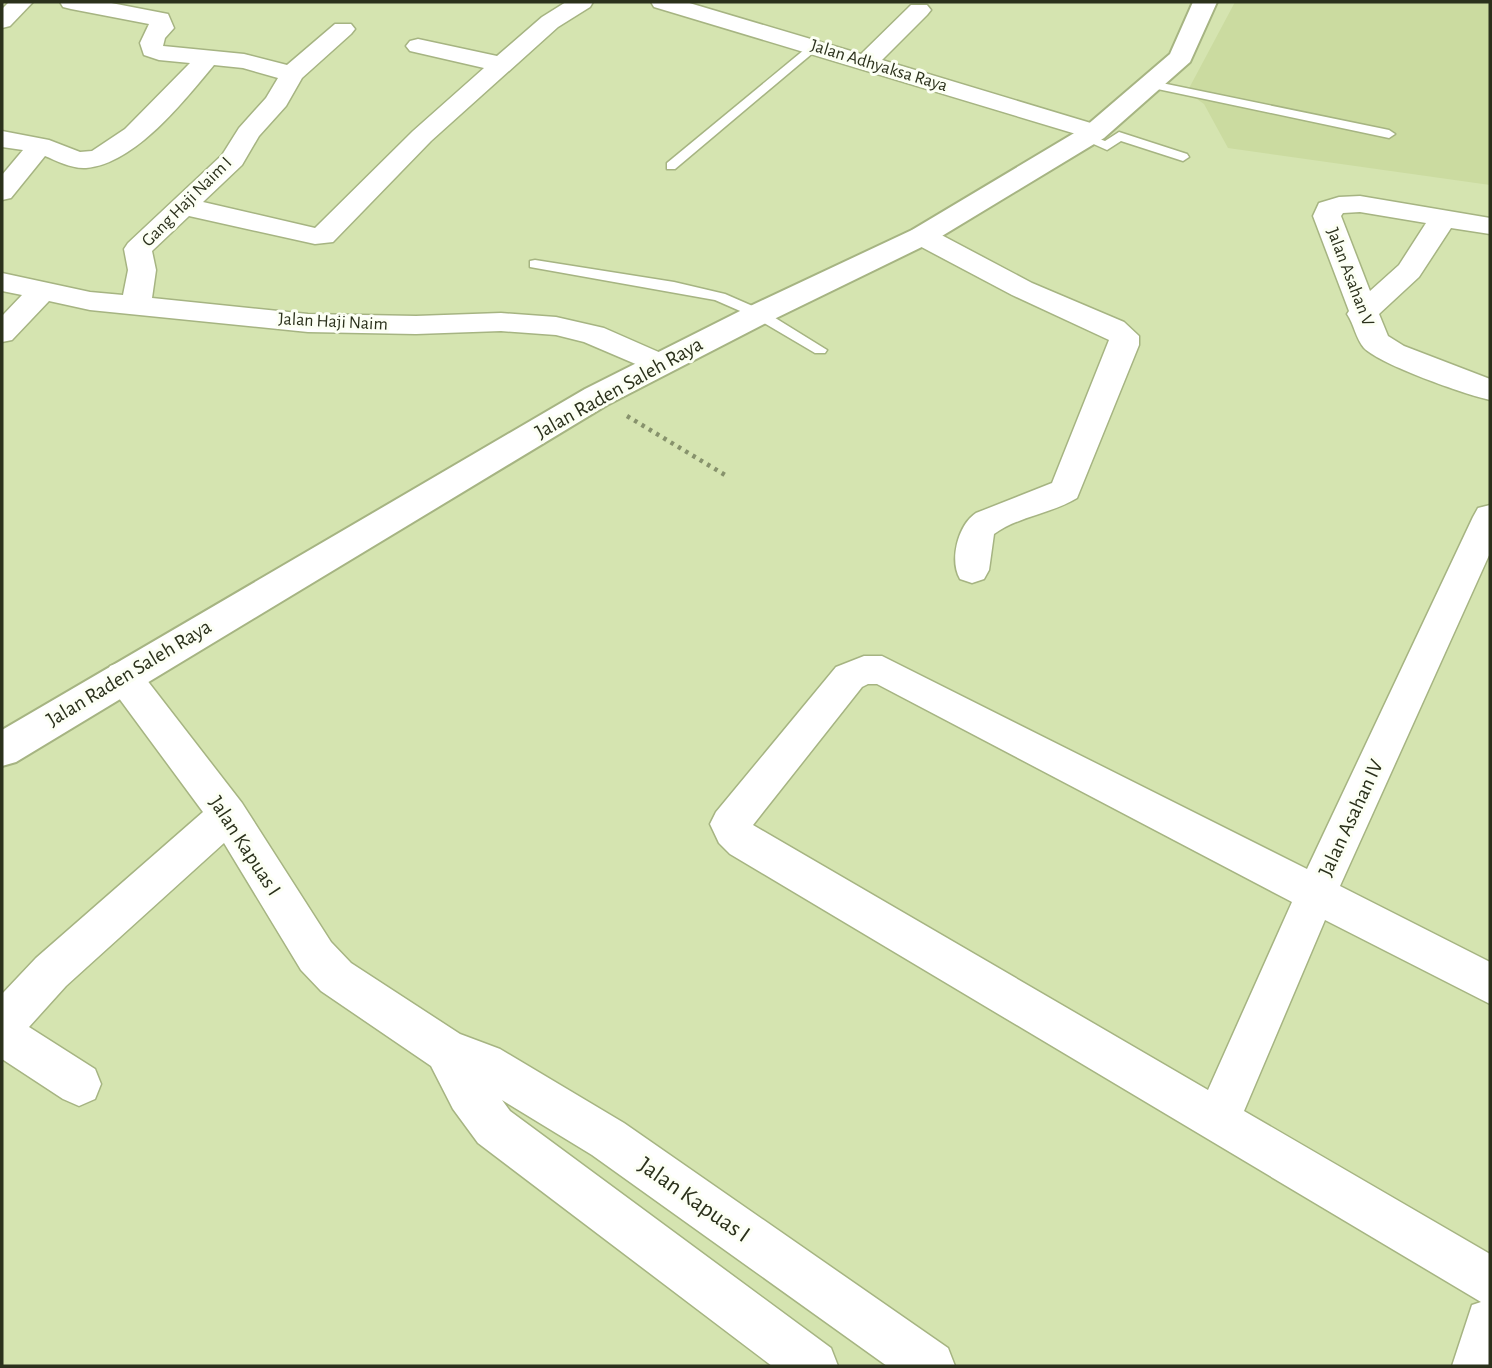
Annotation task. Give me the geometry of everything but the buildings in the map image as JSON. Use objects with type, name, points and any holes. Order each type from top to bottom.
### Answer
[{"type":"main road","name":"Jalan Raden Saleh Raya","points":[[2,750],[596,397],[757,315],[922,236],[1090,135],[1152,85],[1181,57],[1205,2]]},
{"type":"street","points":[[2,21],[22,2]]},
{"type":"street","points":[[71,2],[160,19],[162,28],[152,38],[152,50],[159,53],[275,67],[292,74]]},
{"type":"street","points":[[182,206],[323,236],[422,136],[550,22],[582,2]]},
{"type":"street","name":"Jalan Adhyaksa Raya","points":[[662,2],[755,19],[814,47],[1090,135]]},
{"type":"street","points":[[866,62],[919,10]]},
{"type":"street","name":"Gang Haji Naim I","points":[[136,306],[142,270],[138,249],[233,159],[248,133],[277,101],[292,74],[344,29]]},
{"type":"street","points":[[418,46],[503,65]]},
{"type":"street","points":[[2,139],[40,145],[90,160],[128,141],[178,93],[208,57]]},
{"type":"street","points":[[2,192],[40,145]]},
{"type":"street","name":"Jalan Asahan V","points":[[1490,226],[1360,204],[1339,205],[1329,209],[1327,216],[1375,341],[1382,348],[1490,390]]},
{"type":"street","points":[[1363,314],[1409,271],[1444,217]]},
{"type":"street","points":[[922,236],[1022,289],[1114,329],[1124,336],[1124,345],[1065,490],[1048,501],[992,516],[978,527],[972,570]]},
{"type":"street","name":"Jalan Haji Naim","points":[[2,282],[90,301],[308,323],[530,323],[593,335],[659,364]]},
{"type":"street","points":[[2,333],[44,291]]},
{"type":"street","name":"Jalan Asahan IV","points":[[1217,1121],[1316,893],[1490,517]]},
{"type":"street","points":[[1490,984],[882,670],[864,670],[849,677],[730,824],[744,842],[1490,1281]]},
{"type":"street","name":"Jalan Kapuas I","points":[[123,676],[228,816],[323,963],[336,977],[447,1051],[484,1064],[608,1139],[930,1366]]},
{"type":"street","points":[[2,1025],[51,972],[228,816]]},
{"type":"street","points":[[2,1034],[79,1084]]},
{"type":"street","name":"Jalan Kapuas I","points":[[447,1051],[469,1093],[494,1127],[813,1366]]},
{"type":"street","points":[[1477,1366],[1490,1323]]},
{"type":"lane","points":[[671,166],[814,47]]},
{"type":"lane","points":[[1152,85],[1389,134]]},
{"type":"lane","points":[[1090,135],[1107,146],[1119,136],[1182,158]]},
{"type":"lane","points":[[535,264],[570,273],[689,290],[723,298],[820,350]]},
{"type":"path","points":[[596,397],[725,475]]},
{"type":"shaded area","points":[[1235,2],[1490,2],[1490,185],[1228,148],[1204,104],[1187,92]]}]
